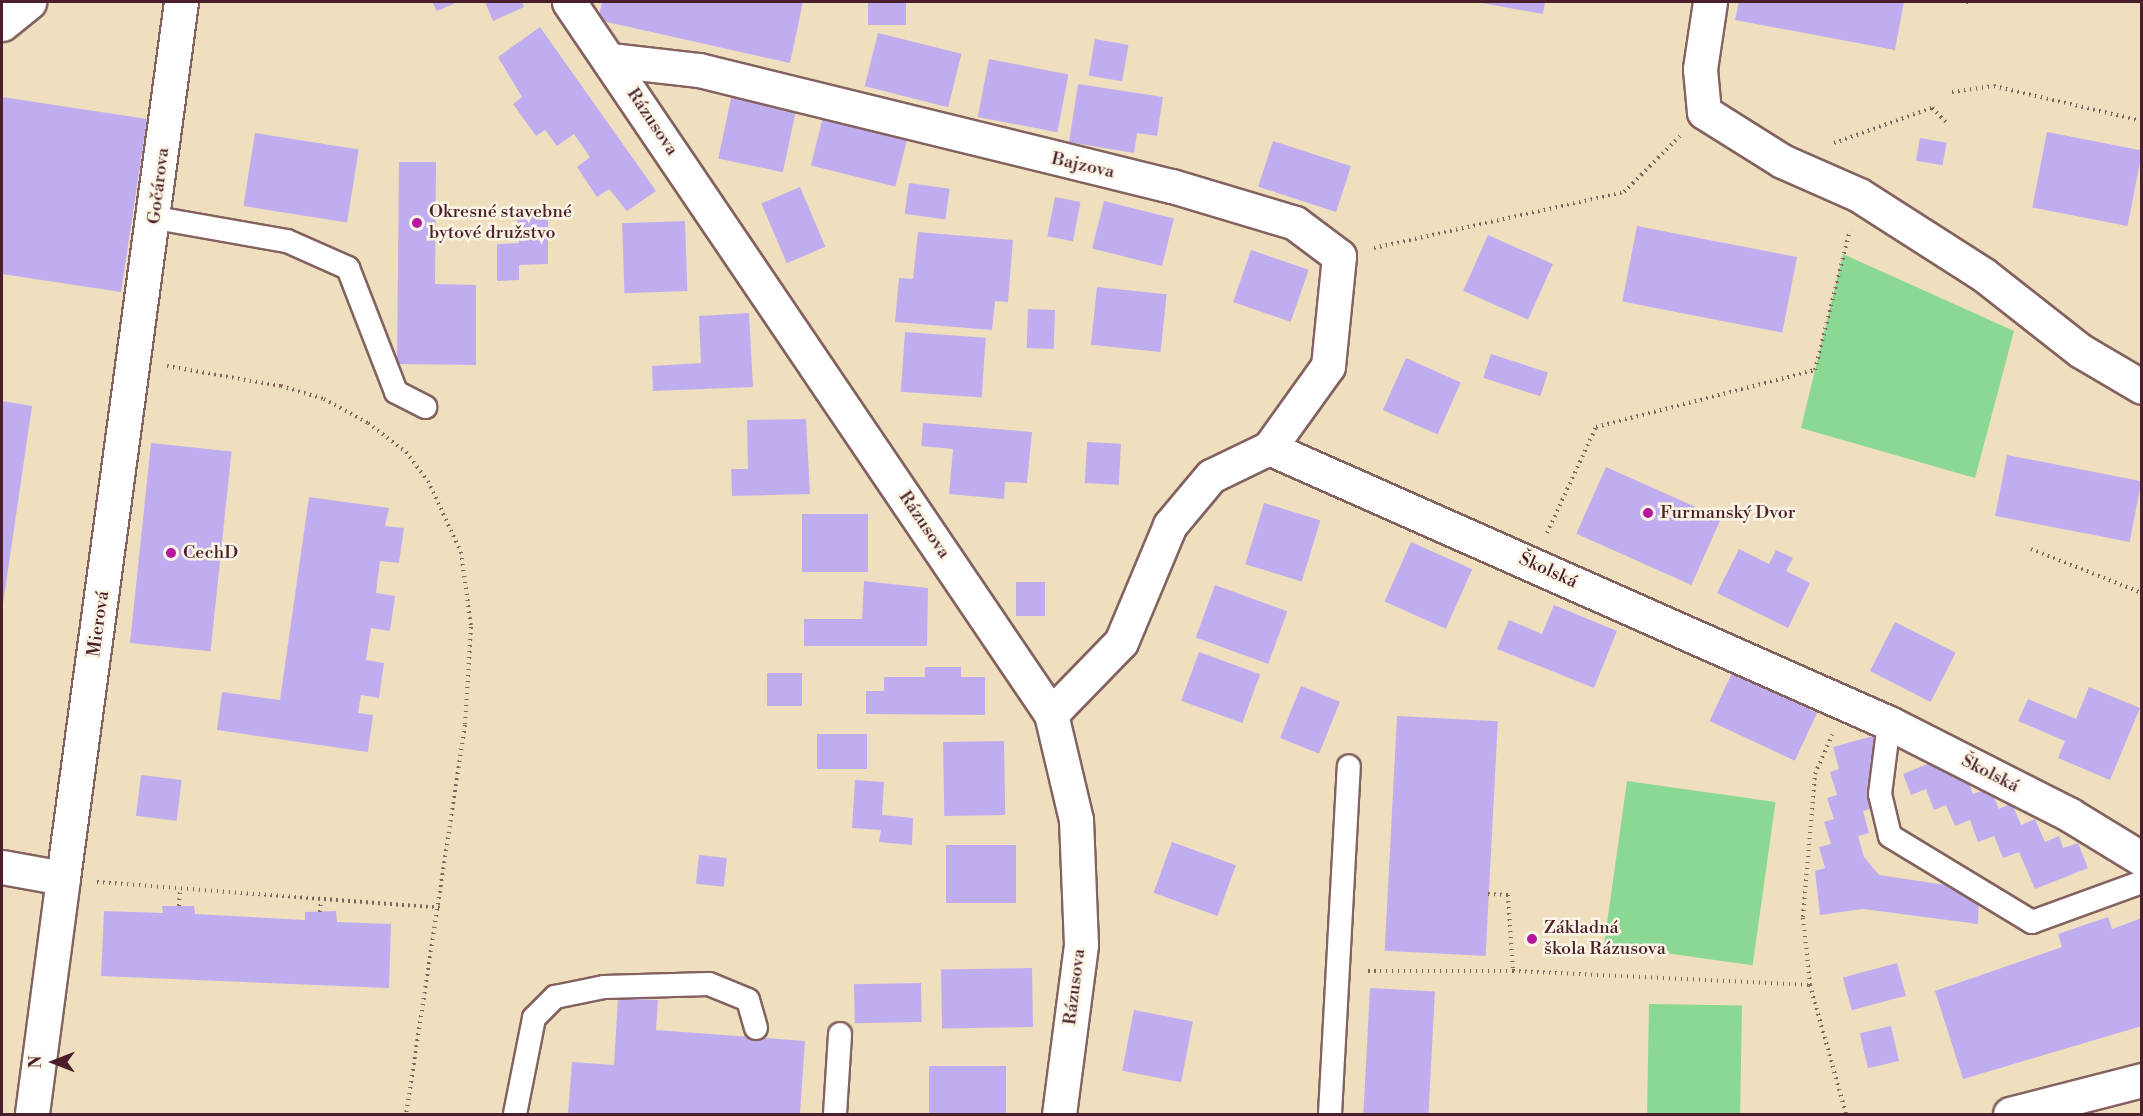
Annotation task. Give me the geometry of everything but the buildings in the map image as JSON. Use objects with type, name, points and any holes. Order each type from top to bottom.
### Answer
[{"type":"street","points":[[2,24],[28,2]]},
{"type":"street","name":"Gočárova","points":[[134,370],[156,218],[181,2]]},
{"type":"street","name":"Rázusova","points":[[568,2],[610,60],[1050,714],[1076,820],[1081,945],[1059,1114]]},
{"type":"street","points":[[1710,2],[1700,69],[1704,112],[1782,161],[1859,195],[1984,275],[2081,351],[2142,387]]},
{"type":"street","name":"Bajzova","points":[[610,60],[699,70],[1172,186],[1295,223],[1339,256]]},
{"type":"street","points":[[1050,714],[1121,642],[1170,525],[1211,476],[1269,448],[1328,366],[1339,256]]},
{"type":"street","name":"Mierová","points":[[32,1114],[134,370]]},
{"type":"street","name":"Školská","points":[[1269,448],[1889,723],[2070,814],[2142,859]]},
{"type":"street","points":[[2,867],[63,878]]},
{"type":"street","points":[[2010,1114],[2142,1080]]},
{"type":"lane","points":[[156,218],[287,241],[348,267],[396,392],[425,407]]},
{"type":"lane","points":[[1889,723],[1880,794],[1890,836],[2032,922],[2142,882]]},
{"type":"lane","points":[[1330,1114],[1349,767]]},
{"type":"lane","points":[[515,1114],[534,1018],[555,997],[604,987],[710,984],[748,1000],[756,1028]]},
{"type":"lane","points":[[835,1114],[840,1034]]},
{"type":"path","points":[[1952,92],[1994,86],[2142,121]]},
{"type":"path","points":[[1782,161],[1932,108],[1947,123]]},
{"type":"path","points":[[1339,256],[1624,192],[1704,112]]},
{"type":"path","points":[[1532,563],[1596,426],[1815,370],[1859,195]]},
{"type":"path","points":[[134,370],[158,365],[242,376],[324,399],[406,452],[449,516],[461,552],[471,627],[465,725],[440,908],[406,1114]]},
{"type":"path","points":[[2031,549],[2142,593]]},
{"type":"path","points":[[1832,735],[1815,774],[1803,917],[1810,985],[1846,1114]]},
{"type":"path","points":[[63,878],[180,892],[440,908]]},
{"type":"path","points":[[179,906],[180,892]]},
{"type":"path","points":[[1488,894],[1508,895],[1514,971]]},
{"type":"path","points":[[320,912],[321,901]]},
{"type":"path","points":[[1358,971],[1514,971],[1810,985]]},
{"type":"green space","points":[[1843,254],[2014,331],[1975,478],[1801,428]]},
{"type":"green space","points":[[1627,781],[1776,802],[1753,965],[1604,944]]},
{"type":"green space","points":[[1649,1004],[1742,1006],[1740,1114],[1647,1114]]},
{"type":"place","name":"Okresné stavebné bytové družstvo","points":[[417,223]]},
{"type":"place","name":"Furmanský Dvor","points":[[1648,513]]},
{"type":"place","name":"CechD","points":[[171,553]]},
{"type":"place","name":"Základná škola Rázusova","points":[[1532,939]]}]
